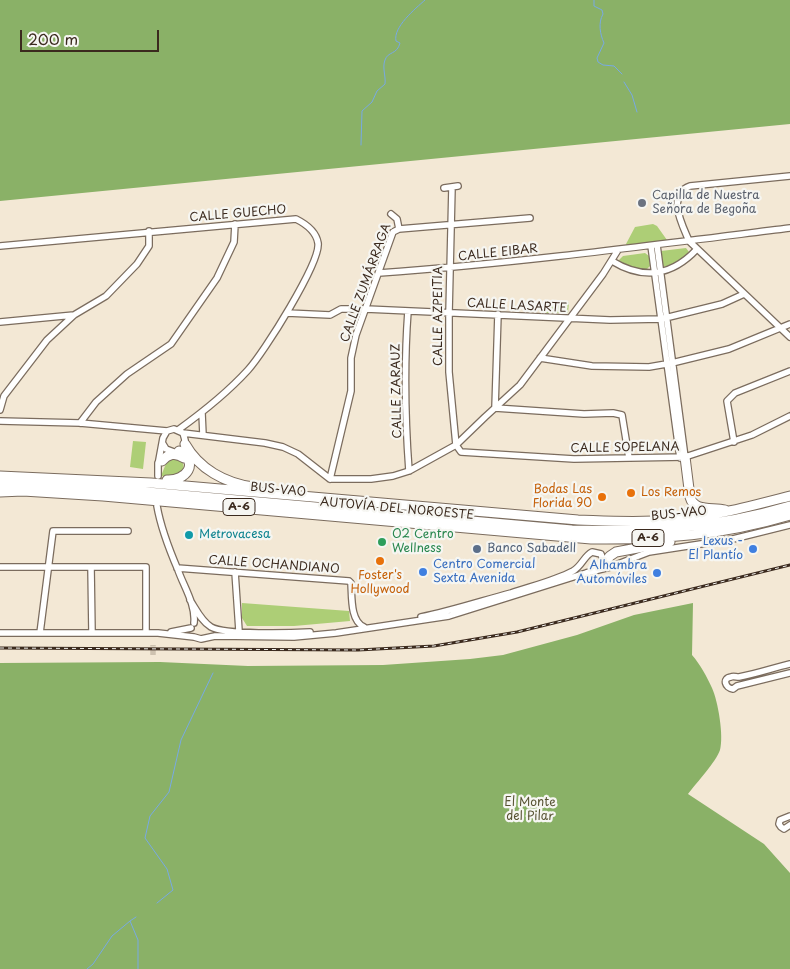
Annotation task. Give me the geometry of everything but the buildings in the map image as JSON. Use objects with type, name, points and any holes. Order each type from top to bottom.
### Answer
[{"type":"highway","points":[[151,482],[178,479],[186,473],[190,462],[185,454],[183,445]]},
{"type":"highway","points":[[183,445],[198,461],[213,473],[229,482],[266,489],[274,494]]},
{"type":"highway","points":[[160,463],[170,454],[180,456],[186,462],[186,473]]},
{"type":"highway","points":[[682,457],[693,504],[702,508],[727,511]]},
{"type":"highway","name":"AUTOVÍA DEL NOROESTE","points":[[0,476],[151,482],[587,520],[670,520],[708,516],[790,496]]},
{"type":"highway","name":"BUS-VAO","points":[[0,484],[103,488],[580,530],[639,530],[688,527],[754,516],[790,506]]},
{"type":"highway","name":"AUTOVÍA DEL NOROESTE","points":[[0,492],[22,491],[103,496],[591,539],[660,538],[704,534],[751,526],[790,515]]},
{"type":"highway","points":[[601,565],[613,554],[620,551],[693,539],[704,534]]},
{"type":"street","points":[[790,176],[690,186],[683,188],[678,194],[677,204],[682,225],[696,249],[790,337]]},
{"type":"street","name":"CALLE AZPEITIA","points":[[444,188],[455,187],[451,225],[448,313],[449,372],[456,445]]},
{"type":"street","name":"CALLE ZUMÁRRAGA","points":[[330,479],[351,391],[351,358],[356,335],[393,232],[399,229],[396,219],[391,214]]},
{"type":"street","points":[[399,229],[530,218]]},
{"type":"street","name":"CALLE GUECHO","points":[[0,246],[296,219],[311,228],[316,236],[318,251],[287,313],[250,369],[180,432]]},
{"type":"street","points":[[80,423],[96,402],[127,374],[170,344],[217,278],[234,242],[235,224]]},
{"type":"street","name":"CALLE EIBAR","points":[[379,273],[450,268],[618,250],[790,228]]},
{"type":"street","points":[[0,410],[4,396],[47,340],[74,314],[106,296],[137,264],[149,246],[149,231]]},
{"type":"street","points":[[654,245],[682,457]]},
{"type":"street","points":[[612,261],[634,272],[657,272],[680,264],[696,249]]},
{"type":"street","points":[[0,421],[80,423],[180,432],[265,443],[284,447],[298,454],[330,479],[371,479],[393,476],[409,471],[456,445],[520,385],[612,261],[618,250]]},
{"type":"street","name":"CALLE LASARTE","points":[[287,313],[330,315],[341,309],[366,309],[570,318],[664,319],[722,304],[744,294]]},
{"type":"street","name":"CALLE ZARAUZ","points":[[408,311],[405,358],[409,471]]},
{"type":"street","points":[[0,322],[74,314]]},
{"type":"street","points":[[495,408],[498,314]]},
{"type":"street","points":[[540,358],[592,366],[643,367],[729,349],[790,324]]},
{"type":"street","points":[[734,442],[727,401],[735,394],[790,371]]},
{"type":"street","points":[[495,408],[584,414],[614,413],[622,415],[629,458]]},
{"type":"street","points":[[201,435],[202,413]]},
{"type":"street","name":"CALLE SOPELANA","points":[[456,445],[461,452],[574,460],[682,457],[734,442],[790,416]]},
{"type":"street","points":[[143,430],[155,434],[158,438],[160,463]]},
{"type":"street","points":[[151,430],[159,434],[169,451]]},
{"type":"street","points":[[160,463],[163,441],[167,431]]},
{"type":"street","points":[[180,432],[183,445]]},
{"type":"street","points":[[160,463],[164,455],[183,445],[190,436],[201,435]]},
{"type":"street","points":[[157,506],[163,531],[195,615],[192,625],[194,637]]},
{"type":"street","points":[[585,561],[586,567],[622,562],[649,552],[714,543],[790,525]]},
{"type":"street","points":[[40,633],[53,530],[128,531]]},
{"type":"street","points":[[190,600],[203,621],[208,626],[218,630],[310,632],[364,627],[435,614],[513,592],[562,576],[576,569],[592,552],[598,553],[601,565]]},
{"type":"street","points":[[0,633],[158,633],[201,639],[215,636],[315,636],[449,616],[601,565],[622,562]]},
{"type":"street","points":[[0,567],[146,567],[146,633]]},
{"type":"street","points":[[91,567],[92,633]]},
{"type":"street","name":"CALLE OCHANDIANO","points":[[177,568],[349,581],[351,583],[355,620],[364,627]]},
{"type":"street","points":[[234,572],[238,631]]},
{"type":"street","points":[[158,633],[192,625],[198,620],[203,621]]},
{"type":"street","points":[[206,637],[209,632],[208,626]]},
{"type":"street","points":[[790,664],[740,676],[732,676],[727,678],[726,686],[733,689],[737,686],[790,673]]},
{"type":"street","points":[[790,816],[780,820],[779,824],[784,828],[790,825]]},
{"type":"green space","points":[[0,0],[790,0],[790,124],[0,201]]},
{"type":"green space","points":[[653,224],[657,226],[667,240],[627,246],[626,244],[635,227]]},
{"type":"green space","points":[[686,248],[689,252],[684,258],[662,267],[661,251]]},
{"type":"green space","points":[[645,253],[649,256],[650,266],[646,270],[631,267],[619,260],[623,256]]},
{"type":"green space","points":[[546,301],[569,302],[568,313],[545,313]]},
{"type":"green space","points":[[133,441],[146,442],[143,469],[130,467]]},
{"type":"green space","points":[[172,458],[183,464],[182,472],[171,477],[161,476],[167,461]]},
{"type":"green space","points":[[242,603],[349,611],[350,621],[294,626],[247,626],[242,618]]},
{"type":"green space","name":"El Monte del Pilar","points":[[693,603],[692,655],[698,662],[714,694],[720,719],[721,744],[718,755],[688,794],[764,844],[790,873],[790,969],[0,969],[0,663],[160,662],[248,666],[383,665],[470,659],[503,655],[577,635],[634,615]]},
{"type":"waterway","points":[[361,145],[362,111],[372,102],[377,91],[385,84],[384,63],[386,57],[399,47],[400,43],[396,41],[396,36],[401,24],[425,0]]},
{"type":"waterway","points":[[594,0],[594,6],[602,10],[603,14],[600,28],[604,43],[597,58],[598,62],[603,65],[614,66],[622,74]]},
{"type":"waterway","points":[[624,82],[632,95],[637,112]]},
{"type":"waterway","points":[[157,903],[173,890],[167,869],[145,838],[150,816],[169,792],[181,740],[213,673]]},
{"type":"waterway","points":[[136,917],[130,921],[138,940],[138,969]]},
{"type":"waterway","points":[[87,969],[93,964],[112,936],[130,921]]},
{"type":"tunnel","points":[[153,645],[153,655]]},
{"type":"railway","points":[[0,648],[358,650],[434,646],[517,632],[790,565]]},
{"type":"place","name":"Capilla de Nuestra Señora de Begoña","points":[[642,203]]},
{"type":"place","name":"Los Remos","points":[[631,493]]},
{"type":"place","name":"Bodas Las Florida 90","points":[[602,497]]},
{"type":"place","name":"Metrovacesa","points":[[189,535]]},
{"type":"place","name":"O2 Centro Wellness","points":[[382,542]]},
{"type":"place","name":"Banco Sabadell","points":[[477,549]]},
{"type":"place","name":"Lexus - El Plantío","points":[[753,549]]},
{"type":"place","name":"Foster's Hollywood","points":[[380,561]]},
{"type":"place","name":"Centro Comercial Sexta Avenida","points":[[423,572]]},
{"type":"place","name":"Alhambra Automóviles","points":[[657,573]]}]
